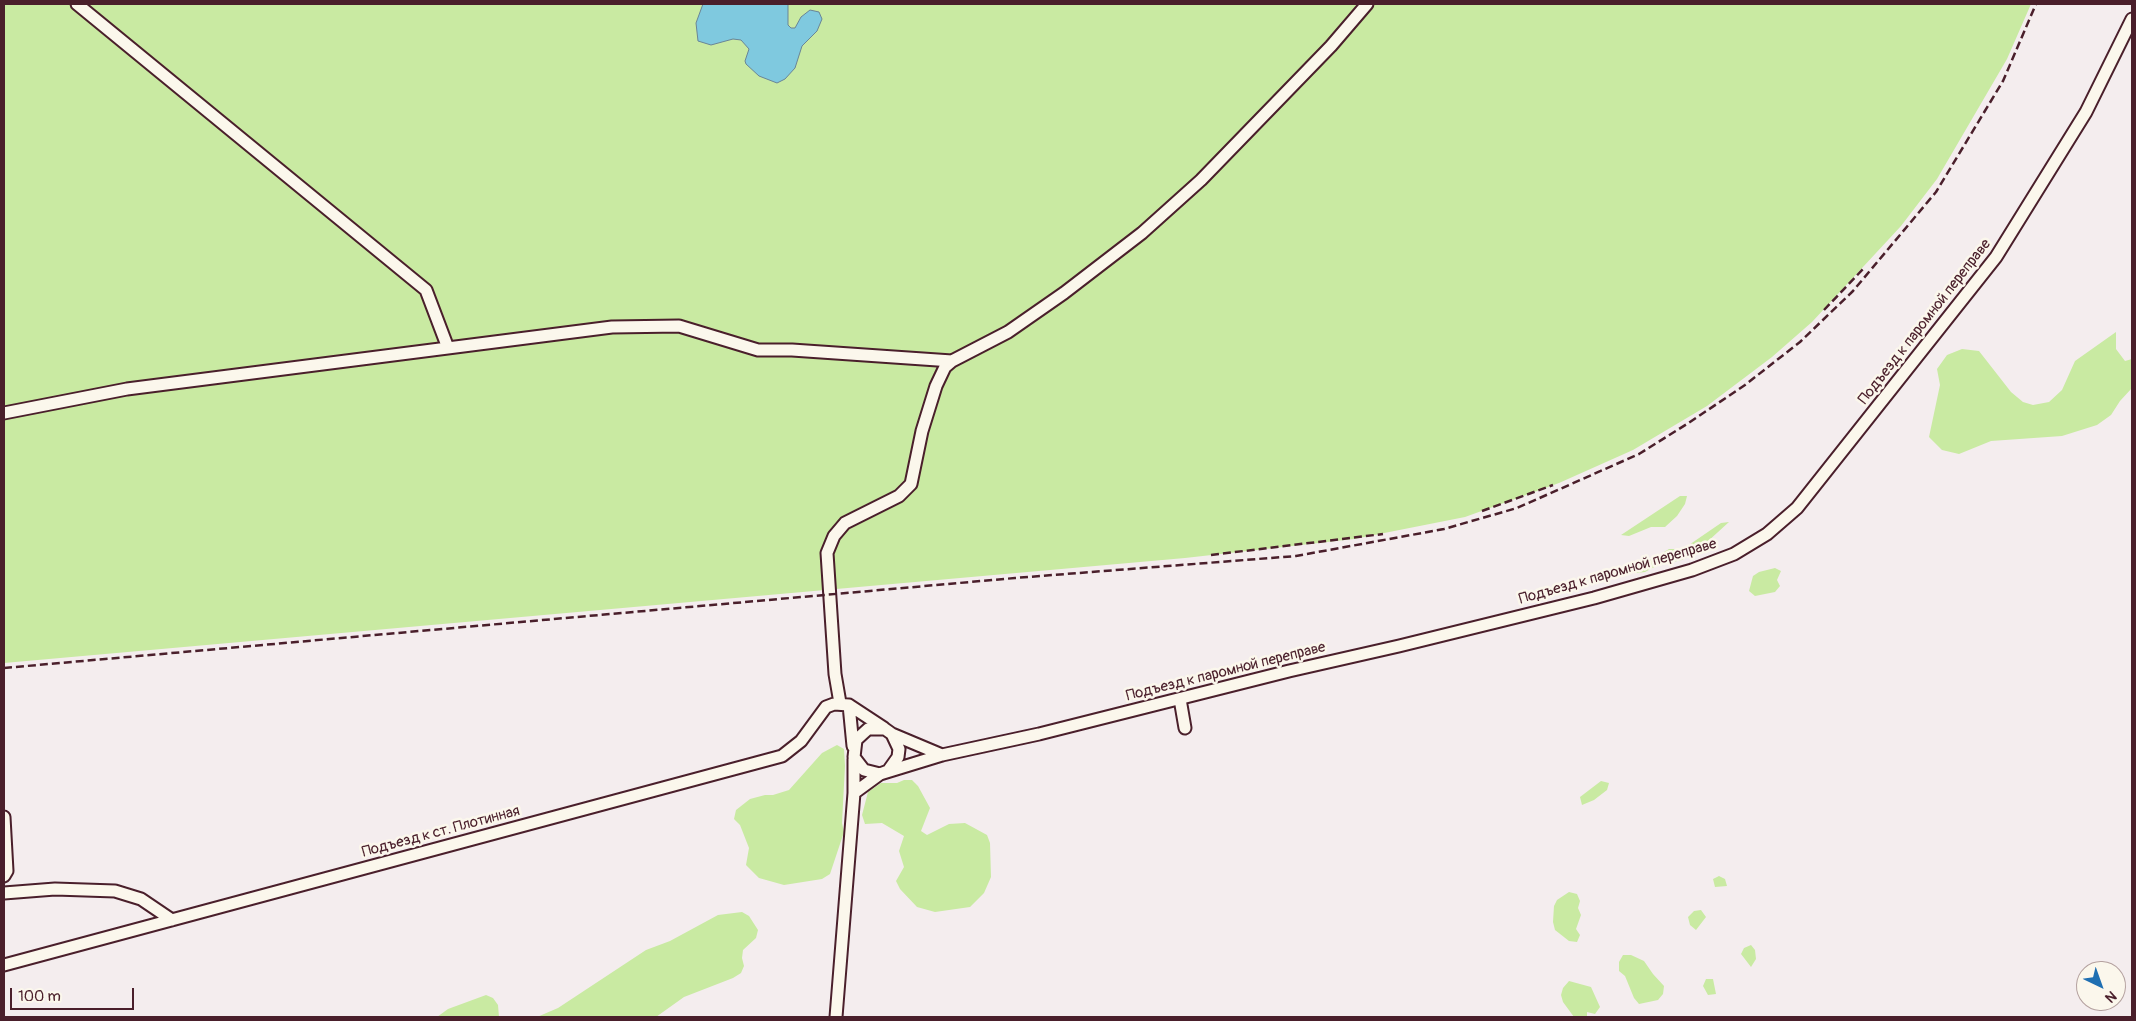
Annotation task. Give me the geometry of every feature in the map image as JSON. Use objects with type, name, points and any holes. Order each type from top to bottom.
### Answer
[{"type":"street","points":[[77,4],[426,290],[448,348]]},
{"type":"street","points":[[836,1017],[854,793],[853,752],[844,704],[835,674],[827,553],[834,536],[845,523],[899,496],[911,484],[922,431],[936,386],[945,367],[952,361],[1008,332],[1064,293],[1142,233],[1201,180],[1331,46],[1367,4]]},
{"type":"street","name":"Подъезд к паромной переправе","points":[[880,774],[942,755],[1039,734],[1594,598],[1692,570],[1734,554],[1767,534],[1797,508],[1832,467],[1996,257],[2086,112],[2132,18]]},
{"type":"street","points":[[4,413],[127,389],[612,327],[679,326],[758,350],[792,350],[952,361]]},
{"type":"street","points":[[1180,699],[1185,728]]},
{"type":"street","points":[[844,704],[888,731],[942,755]]},
{"type":"street","name":"Подъезд к ст. Плотинная","points":[[4,965],[782,756],[801,741],[826,707],[844,704]]},
{"type":"street","points":[[853,752],[861,733],[876,728],[888,731],[899,749],[898,757],[888,771],[880,774],[854,793]]},
{"type":"street","points":[[853,752],[864,770],[880,774]]},
{"type":"street","points":[[4,817],[7,871],[4,876]]},
{"type":"street","points":[[4,893],[56,889],[115,891],[141,899],[172,920]]},
{"type":"green space","points":[[4,4],[2031,4],[2007,59],[1937,179],[1901,226],[1812,322],[1772,357],[1707,406],[1633,450],[1559,483],[1465,517],[1354,539],[1185,558],[4,663]]},
{"type":"green space","points":[[2116,332],[2116,349],[2125,361],[2132,359],[2132,388],[2111,415],[2097,425],[2062,436],[1991,441],[1959,454],[1942,450],[1929,437],[1940,385],[1937,369],[1947,355],[1962,349],[1979,351],[2011,392],[2023,402],[2033,405],[2049,402],[2062,390],[2075,361]]},
{"type":"green space","points":[[1680,496],[1687,496],[1685,504],[1677,516],[1665,527],[1651,527],[1629,536],[1621,535]]},
{"type":"green space","points":[[1729,522],[1695,553],[1682,560],[1658,565],[1645,572],[1636,573],[1636,565],[1656,557],[1669,549],[1683,549],[1721,523]]},
{"type":"green space","points":[[1775,568],[1781,571],[1777,580],[1780,586],[1775,592],[1755,596],[1749,591],[1753,576],[1759,572]]},
{"type":"green space","points":[[837,745],[844,749],[842,823],[844,832],[830,874],[822,879],[784,885],[759,878],[746,865],[749,848],[740,825],[734,819],[736,810],[750,799],[789,790],[822,753]]},
{"type":"green space","points":[[904,780],[912,780],[918,786],[930,808],[921,831],[927,835],[949,824],[965,823],[987,835],[990,843],[991,877],[984,893],[970,907],[935,912],[917,907],[900,889],[896,881],[904,867],[899,851],[904,836],[882,823],[865,824],[862,815],[868,792],[881,783],[897,783]]},
{"type":"green space","points":[[1601,781],[1609,783],[1607,790],[1594,800],[1582,805],[1580,797]]},
{"type":"green space","points":[[1719,876],[1725,879],[1727,886],[1715,887],[1713,879]]},
{"type":"green space","points":[[1569,892],[1577,894],[1580,901],[1578,908],[1581,915],[1576,929],[1580,935],[1577,942],[1569,941],[1555,930],[1553,922],[1554,906],[1557,900]]},
{"type":"green space","points":[[1701,910],[1706,917],[1696,930],[1690,925],[1688,917],[1694,911]]},
{"type":"green space","points":[[742,912],[749,916],[758,930],[756,938],[743,950],[744,966],[741,973],[733,978],[684,997],[656,1017],[537,1017],[558,1008],[646,950],[670,941],[718,915]]},
{"type":"green space","points":[[1751,945],[1755,950],[1756,959],[1751,967],[1741,954],[1744,948]]},
{"type":"green space","points":[[1623,955],[1631,955],[1644,961],[1664,986],[1663,994],[1658,1000],[1639,1004],[1634,998],[1625,976],[1619,971],[1619,962]]},
{"type":"green space","points":[[1706,979],[1713,979],[1716,994],[1708,995],[1703,986]]},
{"type":"green space","points":[[1569,981],[1591,987],[1600,1007],[1595,1014],[1587,1012],[1587,1017],[1574,1017],[1563,1002],[1561,995],[1563,988]]},
{"type":"green space","points":[[486,995],[493,998],[498,1005],[499,1017],[437,1017],[448,1009]]},
{"type":"water","points":[[703,4],[788,4],[788,25],[791,28],[795,28],[801,17],[810,10],[819,12],[822,19],[817,31],[802,46],[795,68],[785,79],[777,83],[759,76],[746,64],[745,61],[749,49],[741,40],[733,39],[711,45],[698,41],[696,23]]},
{"type":"railway","points":[[4,668],[1015,578],[1296,556],[1444,529],[1517,508],[1639,454],[1687,424],[1745,385],[1800,342],[1853,291],[1936,192],[2003,81],[2036,4]]},
{"type":"railway","points":[[1824,310],[1865,267]]},
{"type":"railway","points":[[1482,511],[1553,485]]},
{"type":"railway","points":[[1211,555],[1383,534]]}]
